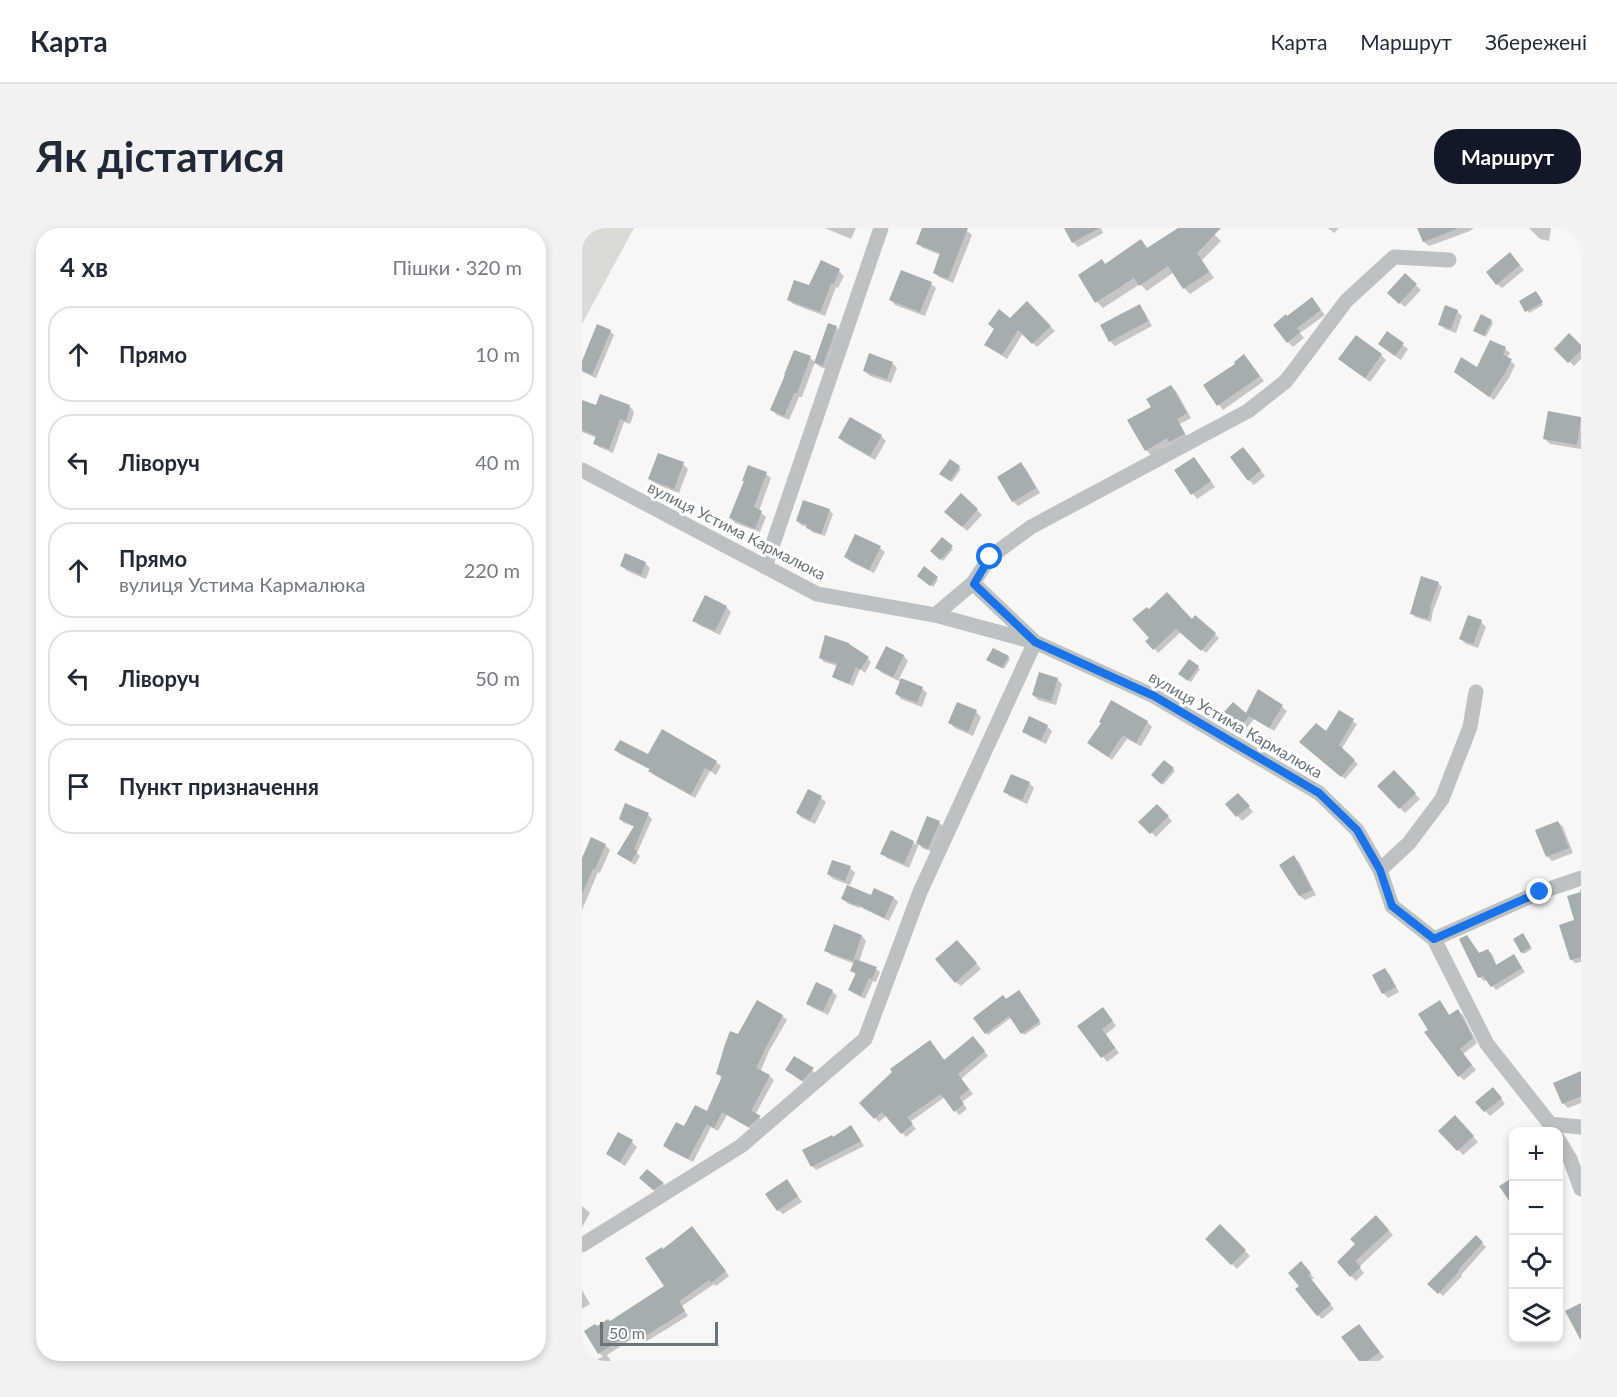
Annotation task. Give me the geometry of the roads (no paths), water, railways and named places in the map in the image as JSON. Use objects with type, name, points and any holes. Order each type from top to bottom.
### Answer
[{"type":"street","points":[[765,567],[881,228]]},
{"type":"street","points":[[935,615],[974,584],[990,557],[1030,527],[1248,411],[1286,381],[1346,301],[1394,257],[1449,260]]},
{"type":"street","name":"вулиця Устима Кармалюка","points":[[582,470],[817,594],[935,615],[1035,642],[1154,696],[1319,793],[1357,830],[1380,870],[1392,906],[1434,939],[1487,1044],[1551,1127]]},
{"type":"street","points":[[582,1245],[741,1146],[865,1039],[920,892],[1035,642],[974,584]]},
{"type":"street","points":[[1380,870],[1409,843],[1442,799],[1470,727],[1476,692]]},
{"type":"street","points":[[1434,939],[1540,892],[1581,878]]},
{"type":"street","points":[[1563,1128],[1581,1127]]},
{"type":"street","points":[[1563,1147],[1581,1189]]}]
